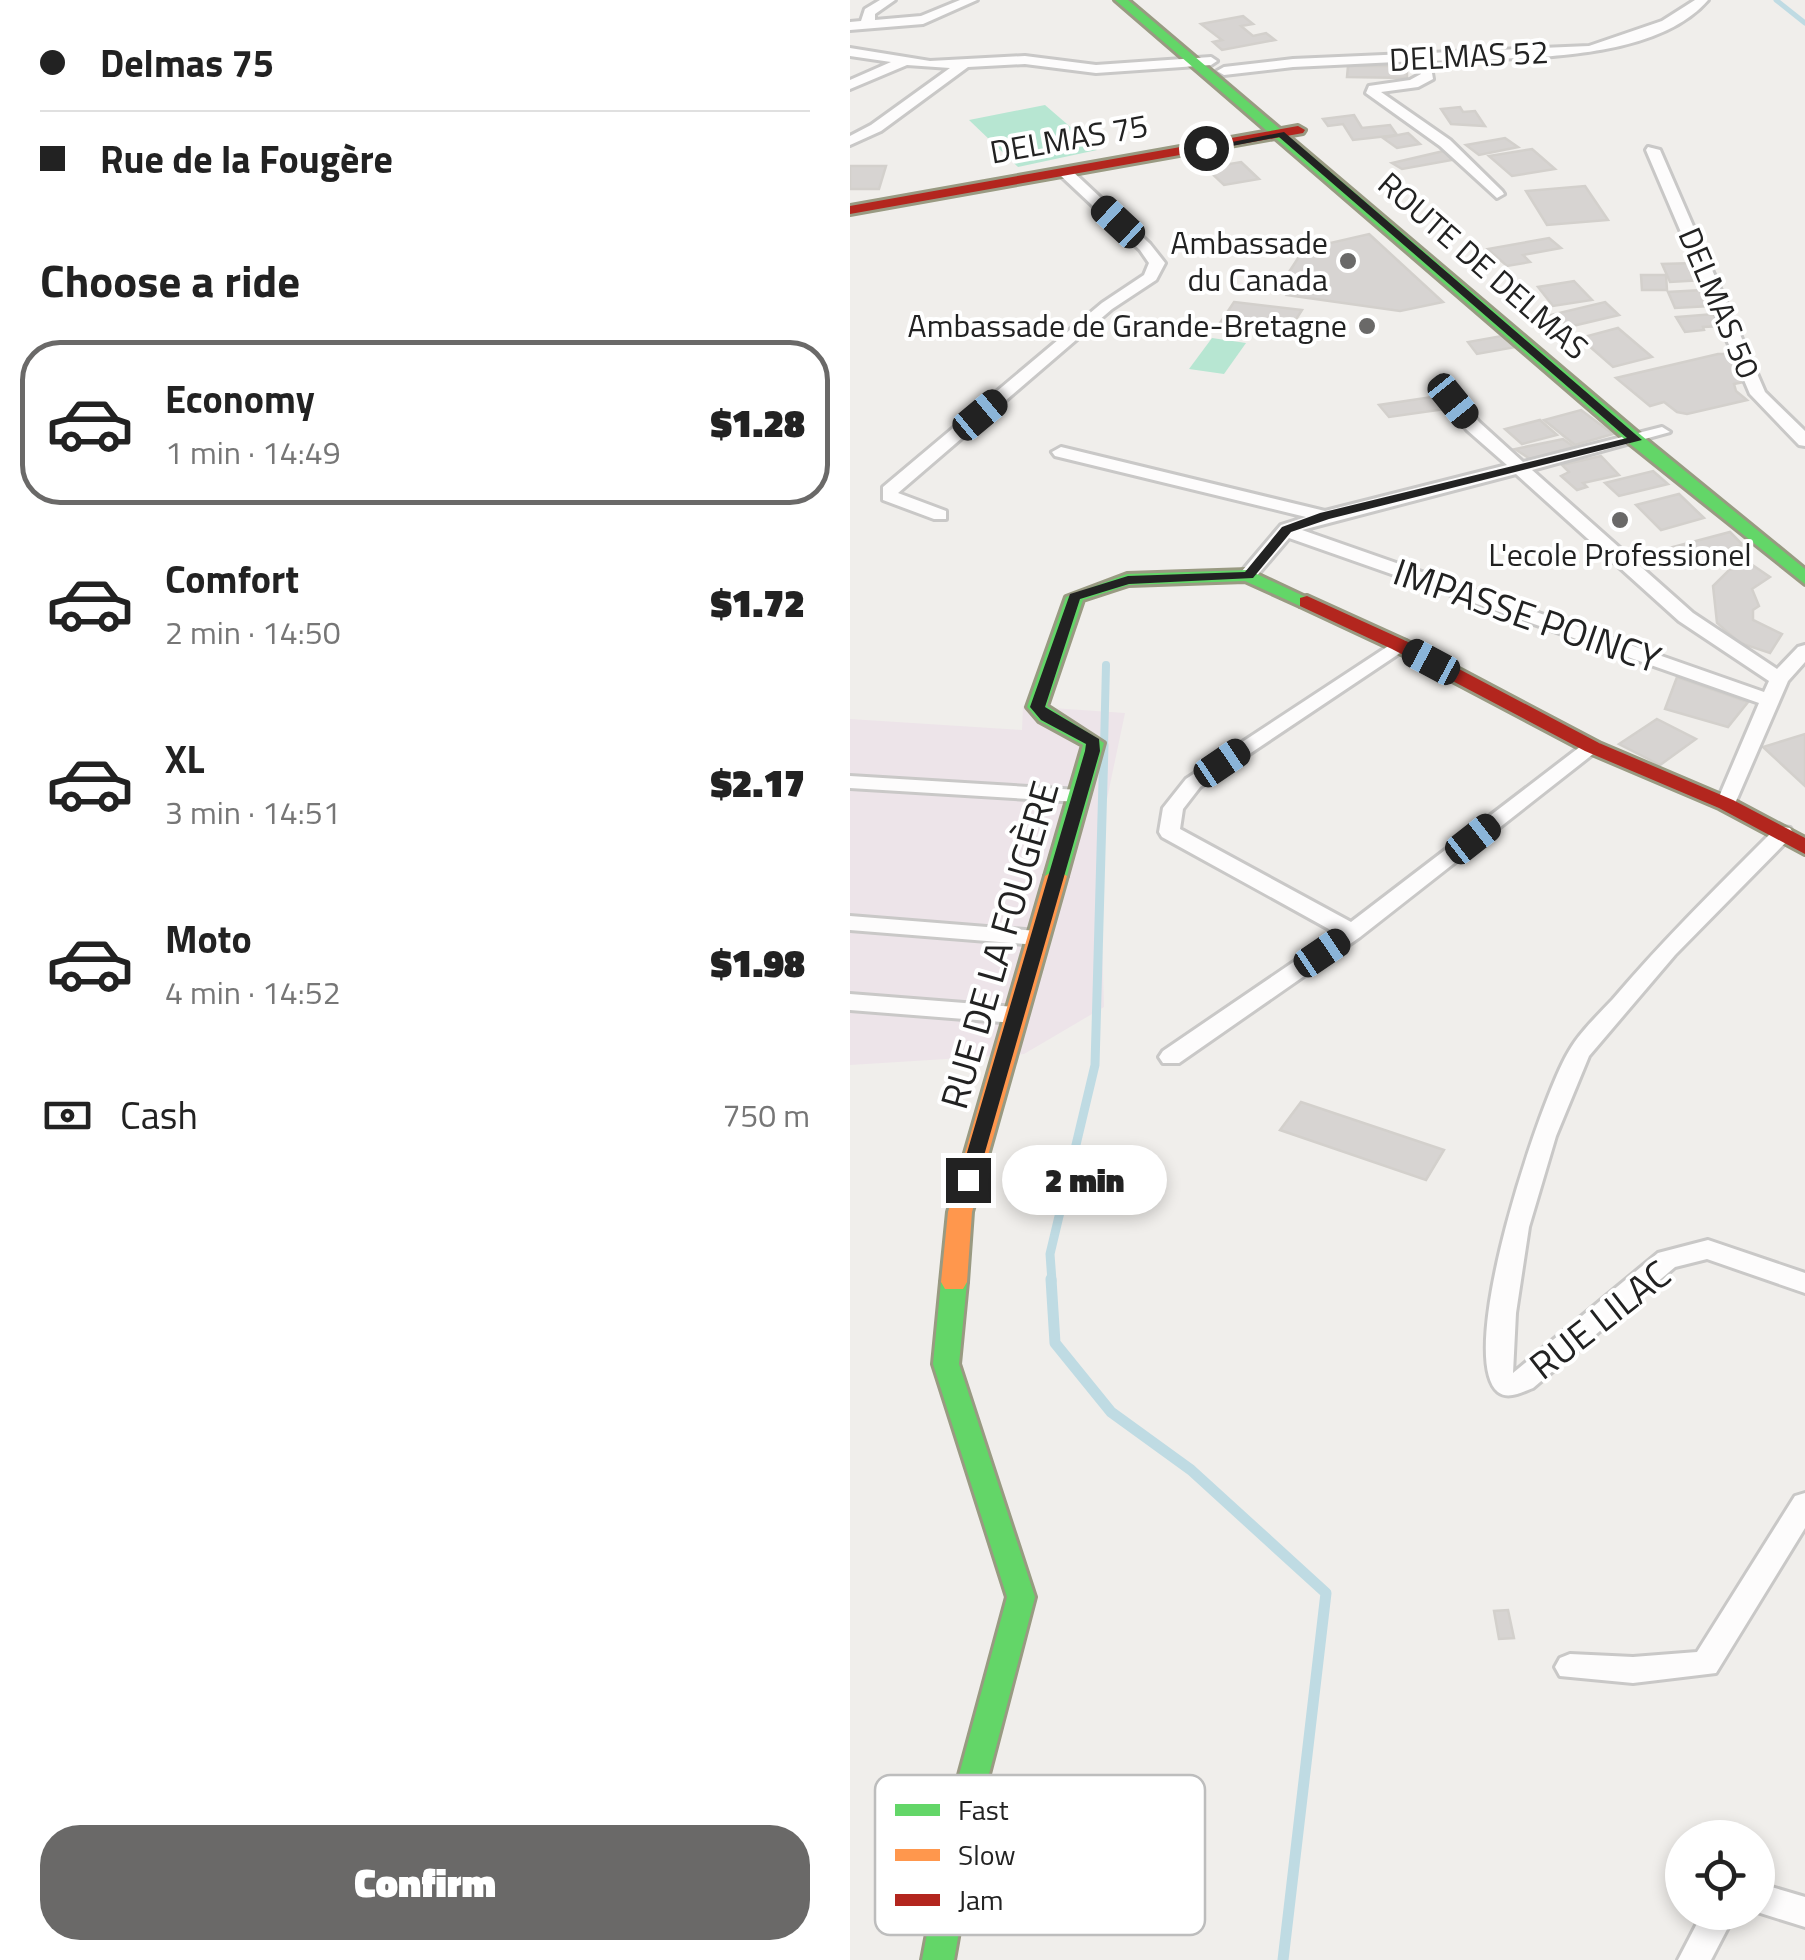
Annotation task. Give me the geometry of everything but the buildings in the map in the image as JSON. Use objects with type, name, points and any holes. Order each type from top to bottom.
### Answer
[{"type":"main road","name":"ROUTE DE DELMAS","points":[[1121,0],[1210,66],[1805,549]]},
{"type":"main road","name":"ROUTE DE DELMAS","points":[[1139,0],[1210,66]]},
{"type":"main road","name":"ROUTE DE DELMAS","points":[[1290,132],[1636,440],[1805,578]]},
{"type":"main road","name":"DELMAS 75","points":[[850,210],[1290,132]]},
{"type":"main road","name":"RUE DE LA FOUGÈRE","points":[[974,1775],[1021,1596],[946,1364],[960,1212],[1094,742],[1046,717],[1037,707],[1074,597],[1128,580],[1248,576],[1398,645],[1592,747],[1726,804],[1805,846]]},
{"type":"main road","name":"RUE DE LA FOUGÈRE","points":[[938,1960],[943,1935]]},
{"type":"street","points":[[875,26],[866,20],[869,12],[889,0]]},
{"type":"street","points":[[852,26],[923,20],[971,0]]},
{"type":"street","name":"DELMAS 52","points":[[850,52],[930,65],[1025,60],[1096,69],[1422,60],[1589,50],[1690,11],[1702,0]]},
{"type":"street","points":[[850,84],[905,60]]},
{"type":"street","points":[[1422,60],[1428,76],[1413,84],[1374,89],[1373,93],[1445,143],[1498,194]]},
{"type":"street","points":[[850,141],[888,120],[965,63]]},
{"type":"street","name":"DELMAS 50","points":[[1654,150],[1758,394],[1805,442]]},
{"type":"street","points":[[940,515],[890,496],[889,492],[1107,306],[1150,276],[1157,264],[1145,247],[1065,172]]},
{"type":"street","points":[[1453,401],[1473,426],[1686,617],[1778,679]]},
{"type":"street","points":[[1248,576],[1287,530],[1324,516],[1662,432]]},
{"type":"street","points":[[1062,452],[1324,516]]},
{"type":"street","name":"IMPASSE POINCY","points":[[1287,530],[1768,700]]},
{"type":"street","points":[[1352,932],[1169,832],[1172,808],[1193,783],[1398,645]]},
{"type":"street","points":[[1726,804],[1778,679],[1805,650]]},
{"type":"street","points":[[1171,1058],[1352,932],[1592,747]]},
{"type":"street","points":[[850,782],[1079,796]]},
{"type":"street","name":"RUE LILAC","points":[[1783,833],[1667,950],[1579,1053],[1544,1136],[1516,1227],[1502,1314],[1500,1375],[1509,1386],[1524,1381],[1667,1260],[1708,1250],[1805,1283]]},
{"type":"street","points":[[850,923],[1038,938]]},
{"type":"street","points":[[850,1002],[1015,1015]]},
{"type":"street","points":[[1570,1667],[1633,1670],[1706,1664],[1805,1504]]},
{"type":"street","points":[[1775,1903],[1805,1912]]},
{"type":"street","points":[[1694,1960],[1710,1930]]},
{"type":"shaded area","points":[[1023,706],[1125,713],[1099,837],[1104,1007],[1024,1054],[850,1065],[850,719],[1022,730]]},
{"type":"green space","points":[[1045,105],[1097,150],[1018,167],[969,120]]},
{"type":"green space","points":[[1212,338],[1246,343],[1224,374],[1189,369]]},
{"type":"waterway","points":[[1776,0],[1805,23]]},
{"type":"waterway","points":[[1104,748],[1106,665]]},
{"type":"waterway","points":[[1052,1281],[1050,1254],[1095,1065],[1104,745]]},
{"type":"waterway","points":[[1051,1279],[1055,1343],[1111,1412],[1191,1470],[1326,1593],[1283,1960]]},
{"type":"traffic: fast","points":[[1121,0],[1636,440],[1805,578]]},
{"type":"traffic: fast","points":[[1056,876],[1094,743],[1046,717],[1037,707],[1075,597],[1127,580],[1248,575],[1307,602]]},
{"type":"traffic: fast","points":[[954,1282],[946,1364],[1021,1597],[974,1775]]},
{"type":"traffic: fast","points":[[938,1960],[943,1935]]},
{"type":"traffic: slow","points":[[954,1282],[960,1212],[1056,876]]},
{"type":"traffic: jam","points":[[850,210],[1298,130]]},
{"type":"traffic: jam","points":[[1307,602],[1399,645],[1592,747],[1726,804],[1805,847]]},
{"type":"place","name":"Ambassade du Canada","points":[[1348,261]]},
{"type":"place","name":"Ambassade de Grande-Bretagne","points":[[1367,326]]},
{"type":"place","name":"L'ecole Professionel","points":[[1620,520]]},
{"type":"route","points":[[968,1180],[1094,742],[1046,717],[1037,707],[1074,597],[1128,580],[1248,576],[1287,530],[1324,516],[1636,440],[1281,134],[1206,148]]}]
